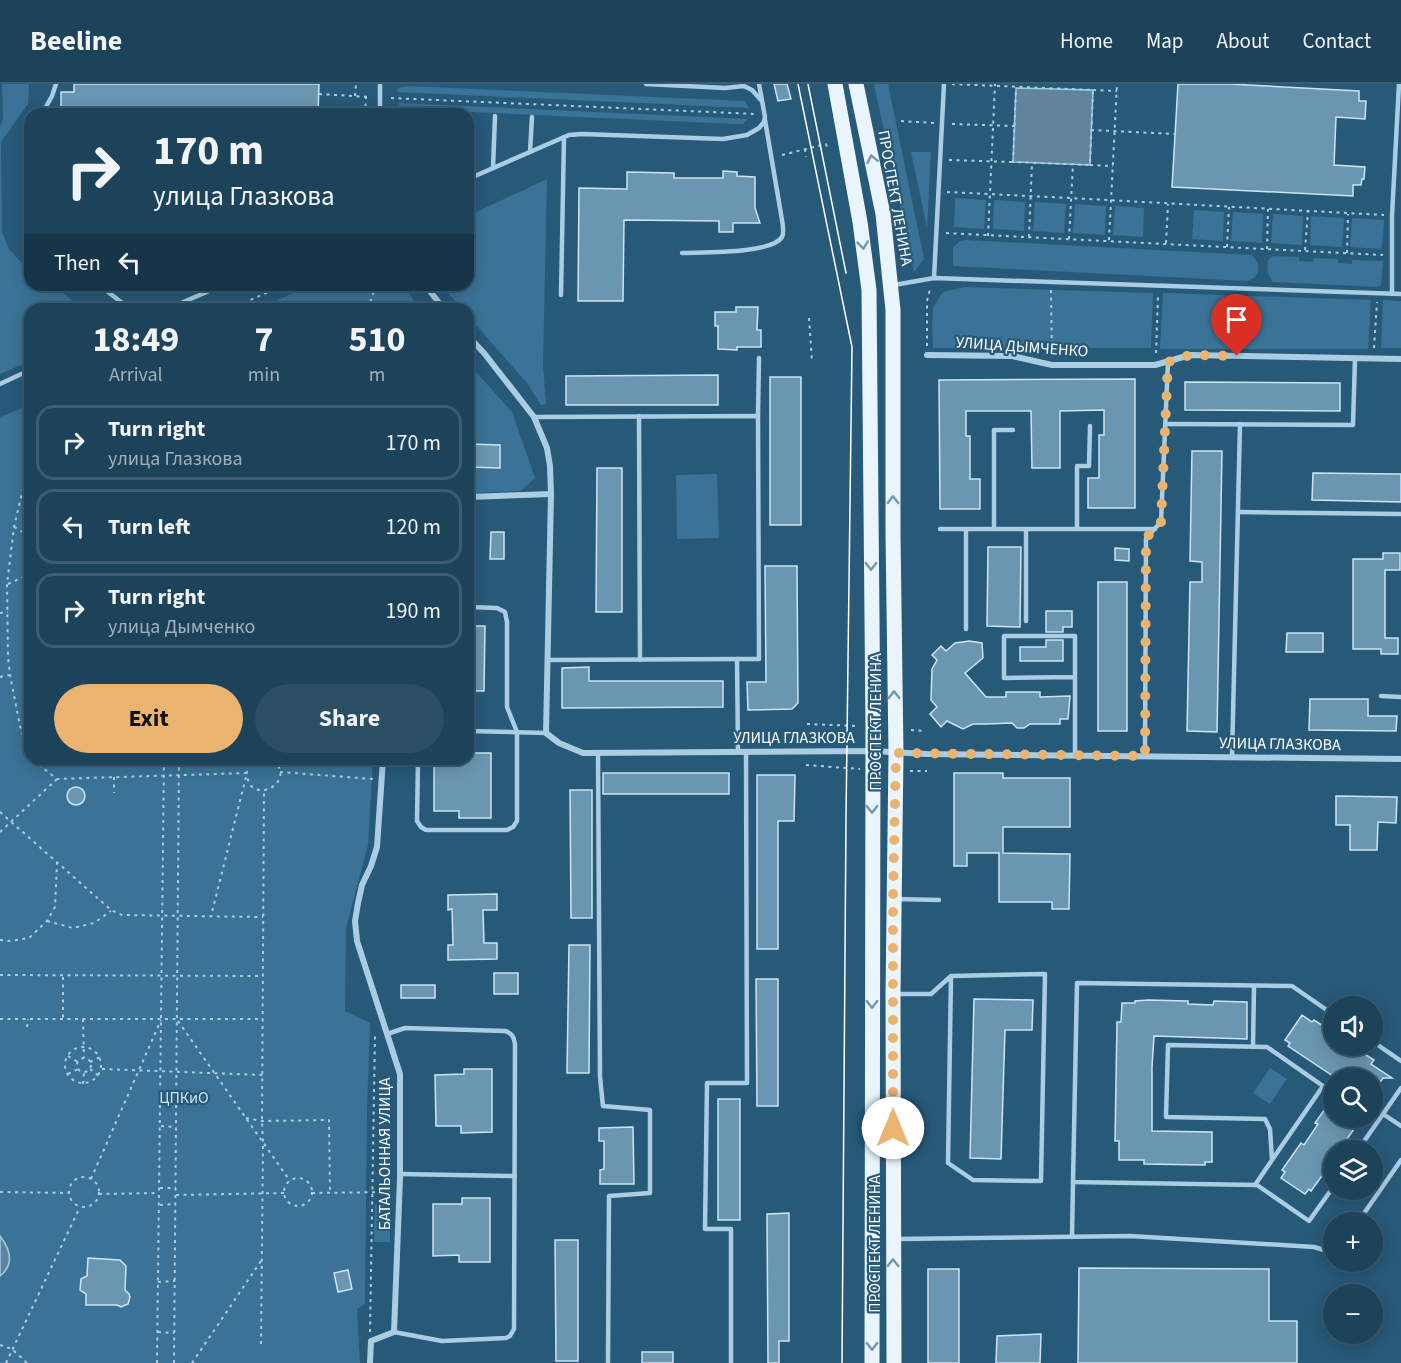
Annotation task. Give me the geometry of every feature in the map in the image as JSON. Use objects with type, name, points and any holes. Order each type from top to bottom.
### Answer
[{"type":"main road","name":"ПРОСПЕКТ ЛЕНИНА","points":[[835,84],[860,222],[869,290],[872,1363]]},
{"type":"main road","name":"ПРОСПЕКТ ЛЕНИНА","points":[[856,84],[883,214],[893,310],[896,753],[893,899],[894,1363]]},
{"type":"street","points":[[430,291],[439,303]]},
{"type":"street","points":[[474,342],[534,417],[547,448],[551,494],[546,733]]},
{"type":"street","name":"УЛИЦА ДЫМЧЕНКО","points":[[927,355],[1012,356],[1052,365],[1155,365],[1190,355],[1401,359]]},
{"type":"street","points":[[474,497],[551,494]]},
{"type":"street","name":"УЛИЦА ГЛАЗКОВА","points":[[546,733],[558,743],[583,753],[872,751],[1401,759]]},
{"type":"street","name":"БАТАЛЬОННАЯ УЛИЦА","points":[[383,765],[377,847],[362,885],[355,921],[357,941],[400,1074],[400,1174],[394,1332]]},
{"type":"street","points":[[370,1363],[371,1341],[394,1332]]},
{"type":"lane","points":[[45,108],[56,84]]},
{"type":"lane","points":[[380,84],[380,108]]},
{"type":"lane","points":[[646,84],[724,88],[746,85],[762,102]]},
{"type":"lane","points":[[682,253],[759,249],[774,245],[782,237],[781,214],[759,84]]},
{"type":"lane","points":[[934,278],[944,84]]},
{"type":"lane","points":[[1392,294],[1392,216],[1399,84]]},
{"type":"lane","points":[[493,168],[495,116]]},
{"type":"lane","points":[[474,176],[564,137],[582,134],[723,139],[754,132],[764,122],[764,116]]},
{"type":"lane","points":[[530,152],[532,117]]},
{"type":"lane","points":[[561,295],[564,137]]},
{"type":"lane","points":[[891,285],[934,278],[1401,294]]},
{"type":"lane","points":[[107,291],[122,303]]},
{"type":"lane","points":[[181,303],[209,291]]},
{"type":"lane","points":[[548,660],[759,659],[759,358]]},
{"type":"lane","points":[[1165,424],[1353,425],[1355,358]]},
{"type":"lane","points":[[1145,756],[1146,538],[1161,522],[1168,362]]},
{"type":"lane","points":[[0,384],[24,373]]},
{"type":"lane","points":[[639,416],[640,660]]},
{"type":"lane","points":[[534,417],[758,416]]},
{"type":"lane","points":[[1232,757],[1240,424]]},
{"type":"lane","points":[[1077,529],[1077,466],[1089,466],[1090,426]]},
{"type":"lane","points":[[994,529],[994,430],[1013,430]]},
{"type":"lane","points":[[1239,512],[1401,514]]},
{"type":"lane","points":[[940,529],[1155,529]]},
{"type":"lane","points":[[966,529],[966,629]]},
{"type":"lane","points":[[1026,529],[1026,621]]},
{"type":"lane","points":[[418,765],[417,821],[426,830],[507,830],[517,821],[517,732],[507,707],[505,612],[497,608],[474,607]]},
{"type":"lane","points":[[1075,677],[1004,678],[1004,636],[1075,636],[1075,677],[1075,755]]},
{"type":"lane","points":[[737,659],[738,752]]},
{"type":"lane","points":[[1381,696],[1401,697]]},
{"type":"lane","points":[[474,731],[546,733]]},
{"type":"lane","points":[[731,1363],[731,1229],[705,1229],[706,1083],[747,1083],[746,752]]},
{"type":"lane","points":[[598,753],[600,1077],[603,1106],[650,1110],[650,1193],[609,1196],[608,1363]]},
{"type":"lane","points":[[893,899],[939,900]]},
{"type":"lane","points":[[893,994],[931,994],[951,976],[1045,974],[1041,1181],[973,1180],[948,1163],[951,976]]},
{"type":"lane","points":[[1072,1237],[1077,983],[1292,986],[1323,1007]]},
{"type":"lane","points":[[1253,1047],[1254,986]]},
{"type":"lane","points":[[387,1034],[405,1028],[505,1031],[514,1037],[514,1329],[506,1338],[442,1341],[394,1332]]},
{"type":"lane","points":[[1255,1185],[1323,1086],[1267,1047],[1168,1046],[1166,1117],[1265,1119],[1270,1129],[1272,1160]]},
{"type":"lane","points":[[1383,1049],[1401,1061]]},
{"type":"lane","points":[[1401,1088],[1383,1114],[1401,1126]]},
{"type":"lane","points":[[1365,1212],[1401,1160]]},
{"type":"lane","points":[[400,1174],[515,1176]]},
{"type":"lane","points":[[1073,1182],[1257,1185],[1309,1221],[1324,1200]]},
{"type":"lane","points":[[893,1239],[1130,1236],[1314,1247],[1323,1250]]},
{"type":"path","points":[[355,96],[356,84]]},
{"type":"path","points":[[949,84],[1117,91]]},
{"type":"path","points":[[1078,84],[1078,90]]},
{"type":"path","points":[[1109,240],[1117,84]]},
{"type":"path","points":[[988,236],[995,85]]},
{"type":"path","points":[[1013,162],[1016,88]]},
{"type":"path","points":[[1090,165],[1093,90]]},
{"type":"path","points":[[319,94],[764,116]]},
{"type":"path","points":[[365,108],[366,96]]},
{"type":"path","points":[[901,121],[926,122]]},
{"type":"path","points":[[951,124],[1015,126]]},
{"type":"path","points":[[1091,130],[1175,134]]},
{"type":"path","points":[[779,156],[826,144],[828,150]]},
{"type":"path","points":[[805,149],[806,157]]},
{"type":"path","points":[[949,160],[1113,166]]},
{"type":"path","points":[[1029,237],[1032,163]]},
{"type":"path","points":[[1069,239],[1072,164]]},
{"type":"path","points":[[946,192],[1392,216]]},
{"type":"path","points":[[1166,243],[1168,204]]},
{"type":"path","points":[[1227,247],[1229,207]]},
{"type":"path","points":[[1267,249],[1268,209]]},
{"type":"path","points":[[1305,250],[1308,211]]},
{"type":"path","points":[[1347,253],[1348,213]]},
{"type":"path","points":[[946,233],[1391,255]]},
{"type":"path","points":[[1052,287],[1052,365]]},
{"type":"path","points":[[244,303],[270,291]]},
{"type":"path","points":[[1155,365],[1158,291]]},
{"type":"path","points":[[1373,359],[1377,298]]},
{"type":"path","points":[[927,301],[927,355]]},
{"type":"path","points":[[809,318],[812,361]]},
{"type":"path","points":[[24,485],[14,528],[7,584],[10,675],[24,737]]},
{"type":"path","points":[[14,528],[24,533]]},
{"type":"path","points":[[7,584],[24,577]]},
{"type":"path","points":[[0,613],[8,612]]},
{"type":"path","points":[[0,677],[10,675]]},
{"type":"path","points":[[39,765],[57,779],[247,773]]},
{"type":"path","points":[[157,1363],[164,765]]},
{"type":"path","points":[[174,1363],[179,765]]},
{"type":"path","points":[[247,769],[248,765]]},
{"type":"path","points":[[248,765],[247,779],[250,784],[254,788],[264,790],[278,783],[280,772],[278,765]]},
{"type":"path","points":[[280,772],[382,779]]},
{"type":"path","points":[[211,916],[247,773]]},
{"type":"path","points":[[114,777],[114,793]]},
{"type":"path","points":[[0,832],[57,779]]},
{"type":"path","points":[[261,1344],[264,790]]},
{"type":"path","points":[[0,812],[111,910],[122,915],[263,917]]},
{"type":"path","points":[[0,940],[29,938],[47,921],[55,907],[57,862]]},
{"type":"path","points":[[47,921],[73,928],[94,923],[111,910]]},
{"type":"path","points":[[0,975],[263,976]]},
{"type":"path","points":[[63,976],[63,1019]]},
{"type":"path","points":[[0,1019],[263,1019]]},
{"type":"path","points":[[27,1027],[28,1019]]},
{"type":"path","points":[[83,1019],[84,1058]]},
{"type":"path","points":[[91,1179],[161,1019]]},
{"type":"path","points":[[177,1019],[290,1181]]},
{"type":"path","points":[[371,1341],[376,1021],[383,1021]]},
{"type":"path","points":[[84,1047],[91,1049],[100,1057],[102,1069],[99,1076],[90,1083],[83,1084],[72,1080],[65,1064],[68,1056],[74,1050],[84,1047]]},
{"type":"path","points":[[68,1056],[78,1062]]},
{"type":"path","points":[[90,1062],[100,1057]]},
{"type":"path","points":[[78,1069],[78,1062],[84,1058]]},
{"type":"path","points":[[84,1058],[90,1062]]},
{"type":"path","points":[[90,1062],[90,1069]]},
{"type":"path","points":[[68,1074],[78,1069]]},
{"type":"path","points":[[78,1069],[84,1072]]},
{"type":"path","points":[[84,1072],[90,1069]]},
{"type":"path","points":[[90,1069],[99,1076]]},
{"type":"path","points":[[102,1069],[262,1075]]},
{"type":"path","points":[[83,1084],[84,1072]]},
{"type":"path","points":[[246,1118],[262,1121],[329,1120],[330,1192]]},
{"type":"path","points":[[160,1126],[176,1127]]},
{"type":"path","points":[[84,1177],[91,1179],[97,1185],[99,1194],[91,1206],[80,1207],[73,1202],[69,1193],[75,1180],[84,1177]]},
{"type":"path","points":[[297,1178],[306,1180],[312,1186],[310,1200],[298,1206],[289,1203],[284,1193],[290,1181],[297,1178]]},
{"type":"path","points":[[159,1188],[176,1188]]},
{"type":"path","points":[[0,1192],[69,1193]]},
{"type":"path","points":[[312,1193],[399,1192]]},
{"type":"path","points":[[99,1194],[159,1193]]},
{"type":"path","points":[[176,1195],[284,1193]]},
{"type":"path","points":[[159,1205],[175,1204]]},
{"type":"path","points":[[6,1363],[80,1207]]},
{"type":"path","points":[[192,1363],[262,1259]]},
{"type":"path","points":[[158,1282],[175,1281]]},
{"type":"path","points":[[158,1332],[174,1333]]},
{"type":"path","points":[[0,1345],[12,1350],[27,1363]]},
{"type":"green space","points":[[2,84],[29,84],[28,104],[1,142],[2,232],[9,249],[24,263],[24,291],[60,291],[76,303],[24,303],[24,364],[0,374],[0,126],[3,119]]},
{"type":"green space","points":[[874,84],[888,84],[924,259],[914,272]]},
{"type":"green space","points":[[408,86],[745,101],[749,108],[397,92],[398,88]]},
{"type":"green space","points":[[398,103],[748,119],[743,124],[735,124],[474,112],[474,108],[401,107]]},
{"type":"green space","points":[[911,152],[931,152],[927,228]]},
{"type":"green space","points":[[547,179],[543,365],[546,404],[541,405],[527,383],[474,323],[474,303],[457,303],[446,291],[474,291],[474,213]]},
{"type":"green space","points":[[955,198],[986,200],[984,229],[954,227]]},
{"type":"green space","points":[[994,200],[1025,202],[1024,231],[993,229]]},
{"type":"green space","points":[[1035,202],[1066,204],[1064,233],[1033,231]]},
{"type":"green space","points":[[1075,204],[1106,206],[1105,235],[1073,233]]},
{"type":"green space","points":[[1115,206],[1144,208],[1143,237],[1113,235]]},
{"type":"green space","points":[[1194,210],[1224,212],[1223,241],[1192,239]]},
{"type":"green space","points":[[1233,212],[1263,214],[1262,243],[1231,241]]},
{"type":"green space","points":[[1273,214],[1303,216],[1302,245],[1271,243]]},
{"type":"green space","points":[[1311,216],[1344,218],[1342,247],[1310,245]]},
{"type":"green space","points":[[1352,218],[1384,220],[1382,249],[1350,247]]},
{"type":"green space","points":[[960,241],[1252,255],[1259,270],[1253,279],[1248,281],[953,266],[953,247]]},
{"type":"green space","points":[[1273,256],[1299,257],[1299,261],[1313,262],[1314,258],[1338,259],[1338,263],[1352,264],[1352,260],[1383,261],[1381,285],[1377,287],[1273,282],[1269,274],[1268,260]]},
{"type":"green space","points":[[964,287],[1153,293],[1151,348],[933,348],[933,307],[943,292]]},
{"type":"green space","points":[[299,291],[408,291],[415,303],[270,303]]},
{"type":"green space","points":[[1163,293],[1371,300],[1368,349],[1160,349]]},
{"type":"green space","points":[[1383,300],[1401,301],[1401,348],[1381,348]]},
{"type":"green space","points":[[474,370],[512,412],[535,478],[521,491],[474,493]]},
{"type":"green space","name":"ЦПКиО","points":[[24,407],[24,765],[373,765],[368,845],[346,928],[345,1011],[370,1023],[365,1304],[357,1309],[360,1363],[0,1363],[0,417]]},
{"type":"green space","points":[[717,474],[719,538],[677,539],[676,475]]},
{"type":"green space","points":[[1270,1068],[1287,1079],[1270,1104],[1253,1093]]},
{"type":"green space","points":[[375,1205],[390,1205],[390,1242],[374,1242]]},
{"type":"shaded area","points":[[1016,88],[1093,90],[1090,165],[1013,162]]},
{"type":"shaded area","points":[[0,1236],[8,1251],[9,1261],[8,1267],[0,1276]]},
{"type":"building","points":[[74,84],[319,84],[318,108],[61,108],[61,92],[74,92]]},
{"type":"building","points":[[774,84],[787,84],[791,99],[778,101]]},
{"type":"building","points":[[1178,84],[1230,84],[1359,91],[1359,101],[1366,101],[1365,119],[1336,117],[1334,165],[1365,167],[1361,185],[1353,185],[1353,196],[1172,187]]},
{"type":"building","points":[[723,171],[737,172],[737,176],[755,177],[755,208],[760,223],[733,223],[733,232],[719,232],[719,221],[624,220],[623,301],[578,301],[579,188],[627,189],[627,172],[674,173],[674,178],[723,178]]},
{"type":"building","points":[[736,307],[758,307],[757,330],[761,330],[761,347],[737,347],[737,350],[718,349],[718,326],[715,326],[715,312],[736,312]]},
{"type":"building","points":[[718,375],[718,405],[566,405],[566,376]]},
{"type":"building","points":[[770,377],[801,377],[801,525],[770,525]]},
{"type":"building","points":[[1135,379],[1135,508],[1088,508],[1088,478],[1099,478],[1099,435],[1104,435],[1104,410],[1060,411],[1060,468],[1032,468],[1031,411],[966,411],[966,436],[970,436],[970,479],[980,479],[980,509],[940,509],[939,380]]},
{"type":"building","points":[[1185,382],[1340,383],[1340,411],[1185,410]]},
{"type":"building","points":[[474,444],[500,445],[500,468],[474,467]]},
{"type":"building","points":[[1192,451],[1222,451],[1217,732],[1187,731],[1190,582],[1202,582],[1202,562],[1190,561]]},
{"type":"building","points":[[597,468],[622,468],[622,612],[596,612]]},
{"type":"building","points":[[1313,473],[1401,474],[1401,502],[1312,500]]},
{"type":"building","points":[[491,532],[504,532],[504,559],[490,559]]},
{"type":"building","points":[[988,547],[1021,547],[1020,627],[987,626]]},
{"type":"building","points":[[1115,548],[1129,549],[1129,561],[1115,560]]},
{"type":"building","points":[[1383,553],[1400,553],[1400,570],[1385,570],[1385,638],[1398,638],[1398,654],[1381,654],[1381,649],[1353,649],[1353,559],[1383,559]]},
{"type":"building","points":[[765,566],[797,566],[798,703],[792,709],[748,710],[747,682],[766,682]]},
{"type":"building","points":[[1098,582],[1127,582],[1127,731],[1098,731]]},
{"type":"building","points":[[1046,611],[1072,611],[1072,627],[1063,627],[1063,632],[1046,632]]},
{"type":"building","points":[[474,626],[485,626],[484,691],[474,691]]},
{"type":"building","points":[[1287,633],[1323,633],[1323,652],[1286,652]]},
{"type":"building","points":[[1046,640],[1063,640],[1063,661],[1020,661],[1020,647],[1046,647]]},
{"type":"building","points":[[969,641],[982,643],[983,658],[965,673],[986,697],[1006,697],[1006,692],[1040,692],[1040,697],[1070,696],[1068,719],[1060,719],[1060,724],[1030,724],[1024,728],[1017,728],[1012,723],[973,724],[963,729],[947,721],[941,727],[930,714],[937,707],[931,700],[932,669],[937,660],[932,655],[941,646],[946,651],[955,643]]},
{"type":"building","points":[[589,667],[589,681],[723,681],[723,707],[562,708],[562,668]]},
{"type":"building","points":[[1310,699],[1368,699],[1368,716],[1397,716],[1396,731],[1309,730]]},
{"type":"building","points":[[474,753],[491,753],[491,818],[459,818],[459,811],[434,811],[434,765],[474,765]]},
{"type":"building","points":[[603,773],[729,773],[729,794],[603,794]]},
{"type":"building","points":[[954,773],[1003,773],[1003,778],[1070,778],[1070,827],[1003,827],[1003,853],[1070,854],[1069,909],[1052,909],[1052,902],[999,902],[999,853],[967,853],[967,866],[954,866]]},
{"type":"building","points":[[757,775],[795,775],[794,821],[778,821],[778,949],[757,949]]},
{"type":"building","points":[[76,787],[82,790],[85,796],[82,802],[76,805],[70,802],[67,796],[70,790]]},
{"type":"building","points":[[570,790],[592,790],[592,918],[571,918]]},
{"type":"building","points":[[1336,796],[1397,797],[1396,823],[1378,822],[1377,850],[1350,850],[1350,825],[1336,825]]},
{"type":"building","points":[[497,894],[497,910],[483,910],[484,943],[497,943],[497,959],[448,960],[448,945],[453,945],[452,909],[448,910],[448,895]]},
{"type":"building","points":[[569,945],[590,945],[589,1073],[567,1073]]},
{"type":"building","points":[[494,973],[518,973],[518,994],[494,994]]},
{"type":"building","points":[[756,979],[778,979],[778,1106],[757,1106]]},
{"type":"building","points":[[401,985],[435,985],[435,998],[401,998]]},
{"type":"building","points":[[974,999],[1033,1000],[1032,1030],[1005,1030],[1001,1159],[970,1158]]},
{"type":"building","points":[[1148,1000],[1188,1001],[1188,1004],[1213,1005],[1214,1001],[1247,1002],[1247,1039],[1154,1036],[1152,1131],[1212,1132],[1212,1162],[1205,1162],[1205,1165],[1144,1164],[1144,1160],[1119,1160],[1119,1141],[1115,1141],[1117,1022],[1121,1022],[1122,1003]]},
{"type":"building","points":[[1302,1015],[1323,1026],[1323,1056],[1368,1056],[1374,1060],[1371,1064],[1377,1068],[1323,1069],[1288,1046],[1290,1043],[1285,1040]]},
{"type":"building","points":[[464,1069],[492,1069],[492,1132],[461,1133],[461,1126],[436,1126],[435,1075],[464,1074]]},
{"type":"building","points":[[1383,1072],[1392,1078],[1383,1078]]},
{"type":"building","points":[[718,1099],[740,1099],[740,1220],[718,1220]]},
{"type":"building","points":[[1323,1112],[1323,1128],[1355,1128],[1346,1140],[1323,1140],[1323,1174],[1311,1191],[1309,1189],[1305,1194],[1281,1178],[1285,1172],[1282,1170],[1301,1143],[1304,1145],[1318,1124],[1315,1123]]},
{"type":"building","points":[[633,1127],[634,1184],[600,1184],[600,1170],[604,1169],[604,1141],[599,1141],[599,1128]]},
{"type":"building","points":[[462,1198],[490,1198],[490,1262],[459,1262],[459,1255],[433,1256],[433,1204],[462,1204]]},
{"type":"building","points":[[789,1213],[789,1341],[779,1341],[779,1363],[768,1363],[767,1214]]},
{"type":"building","points":[[555,1240],[578,1240],[578,1361],[556,1361]]},
{"type":"building","points":[[88,1258],[120,1260],[126,1266],[125,1290],[130,1297],[128,1304],[121,1307],[86,1305],[86,1294],[80,1290],[81,1279],[87,1276]]},
{"type":"building","points":[[1079,1268],[1269,1269],[1269,1321],[1297,1321],[1297,1363],[1078,1363]]},
{"type":"building","points":[[928,1269],[959,1269],[959,1363],[928,1363]]},
{"type":"building","points":[[348,1270],[352,1289],[338,1292],[334,1273]]},
{"type":"building","points":[[1041,1334],[1040,1363],[996,1363],[997,1336]]},
{"type":"building","points":[[642,1352],[673,1352],[673,1363],[642,1363]]},
{"type":"tram line","points":[[798,84],[852,347],[842,1363]]},
{"type":"tram line","points":[[808,84],[846,273]]},
{"type":"route","points":[[893,1128],[893,899],[896,753],[1145,756],[1146,538],[1161,522],[1168,362],[1190,355],[1237,356]]}]
